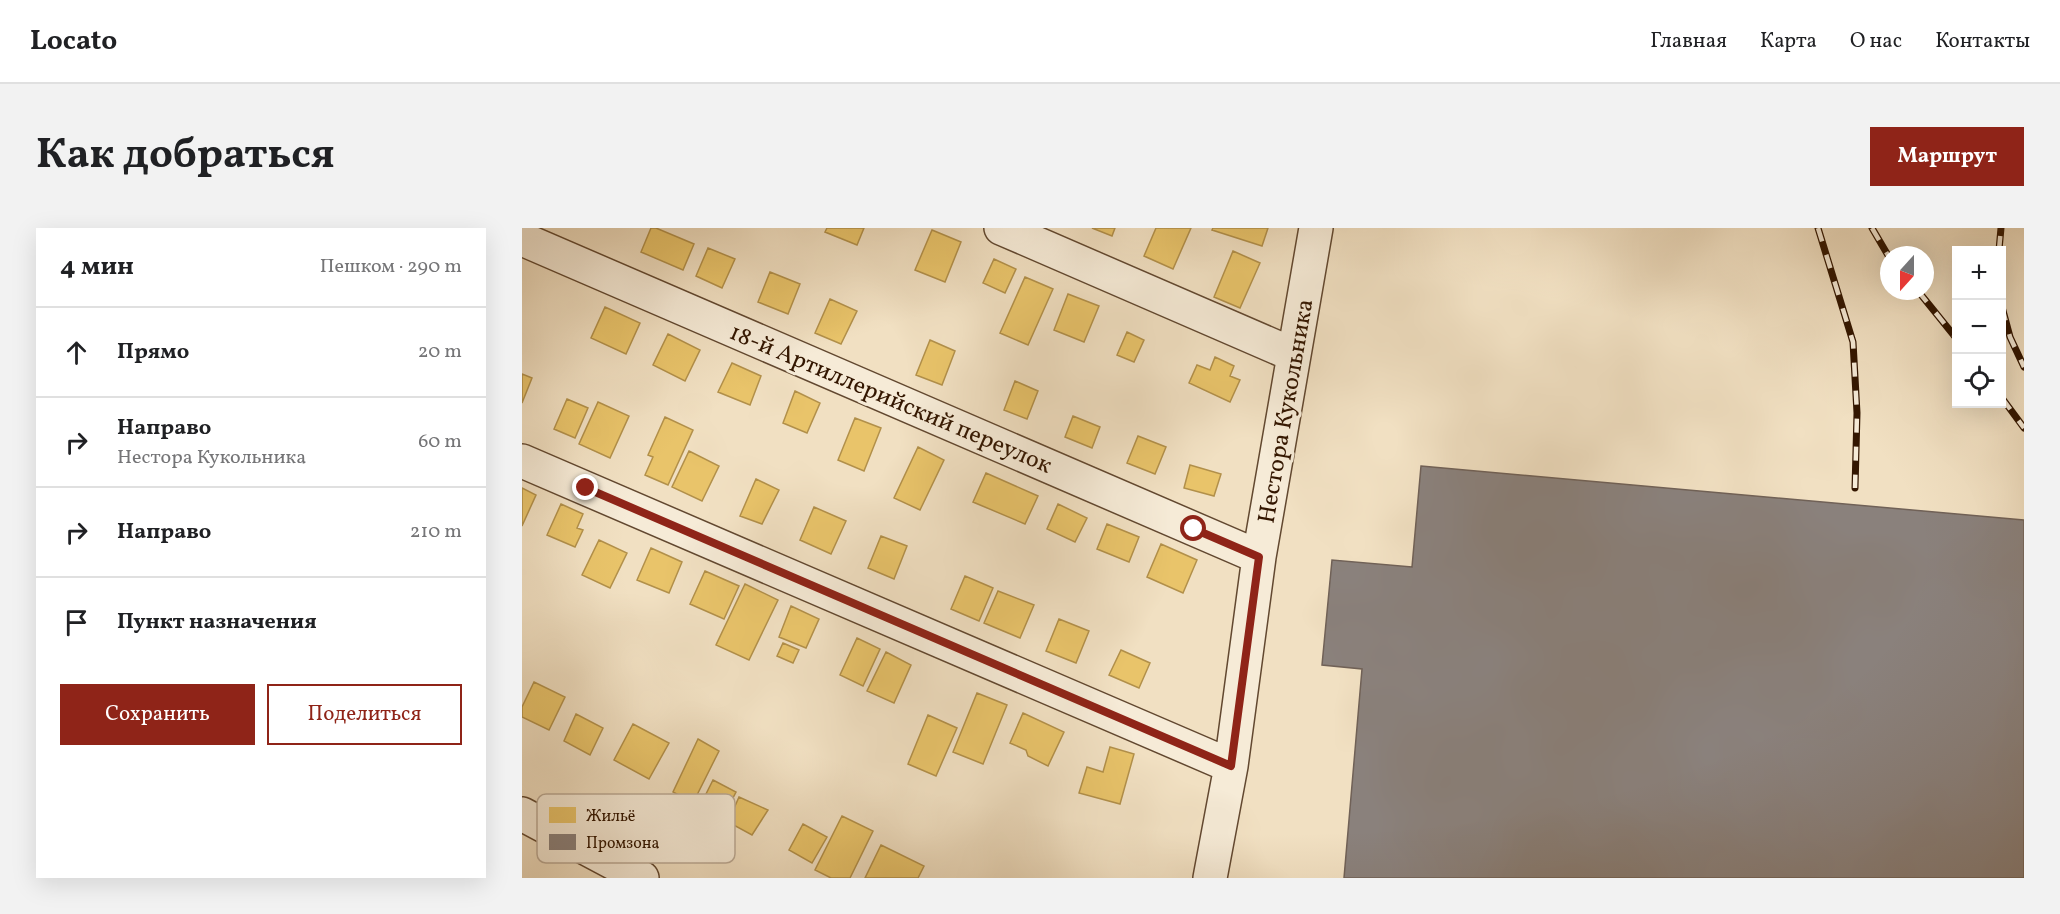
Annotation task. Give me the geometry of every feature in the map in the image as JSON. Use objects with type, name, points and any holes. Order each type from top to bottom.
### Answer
[{"type":"street","points":[[1001,228],[1294,355]]},
{"type":"street","name":"Нестора Кукольника","points":[[1210,878],[1231,766],[1259,557],[1316,228]]},
{"type":"street","name":"18-й Артиллерийский переулок","points":[[522,238],[1259,557]]},
{"type":"street","points":[[522,461],[1231,766]]},
{"type":"street","points":[[522,814],[537,822]]},
{"type":"street","points":[[614,863],[642,878]]},
{"type":"building: Жильё","points":[[651,228],[694,244],[683,270],[641,252]]},
{"type":"building: Жильё","points":[[827,228],[864,228],[857,245],[825,232]]},
{"type":"building: Жильё","points":[[1092,228],[1115,228],[1112,236]]},
{"type":"building: Жильё","points":[[1156,228],[1191,228],[1173,269],[1144,256]]},
{"type":"building: Жильё","points":[[1213,228],[1268,228],[1262,246],[1212,230]]},
{"type":"building: Жильё","points":[[932,230],[961,242],[945,282],[915,270]]},
{"type":"building: Жильё","points":[[708,248],[735,259],[722,288],[696,276]]},
{"type":"building: Жильё","points":[[1233,251],[1260,263],[1240,308],[1214,297]]},
{"type":"building: Жильё","points":[[994,259],[1016,269],[1005,293],[983,283]]},
{"type":"building: Жильё","points":[[770,272],[800,284],[788,314],[758,302]]},
{"type":"building: Жильё","points":[[1025,277],[1053,289],[1028,345],[1000,333]]},
{"type":"building: Жильё","points":[[1068,294],[1099,306],[1084,342],[1054,330]]},
{"type":"building: Жильё","points":[[830,299],[857,311],[841,344],[815,333]]},
{"type":"building: Жильё","points":[[605,307],[640,323],[626,354],[591,338]]},
{"type":"building: Жильё","points":[[1127,332],[1144,340],[1134,362],[1117,355]]},
{"type":"building: Жильё","points":[[668,334],[700,350],[685,381],[653,365]]},
{"type":"building: Жильё","points":[[930,340],[955,351],[942,385],[916,375]]},
{"type":"building: Жильё","points":[[1215,357],[1234,366],[1230,376],[1240,380],[1230,402],[1189,383],[1197,365],[1210,370]]},
{"type":"building: Жильё","points":[[732,363],[761,376],[750,405],[718,392]]},
{"type":"building: Жильё","points":[[522,374],[532,378],[522,403]]},
{"type":"building: Жильё","points":[[1015,381],[1038,391],[1027,419],[1004,410]]},
{"type":"building: Жильё","points":[[795,391],[820,403],[807,433],[783,423]]},
{"type":"building: Жильё","points":[[567,399],[588,408],[575,438],[554,429]]},
{"type":"building: Жильё","points":[[598,402],[629,416],[610,458],[579,444]]},
{"type":"building: Жильё","points":[[1073,416],[1100,427],[1092,448],[1065,437]]},
{"type":"building: Жильё","points":[[665,417],[693,430],[668,485],[645,475],[653,457],[648,455]]},
{"type":"building: Жильё","points":[[855,418],[881,428],[864,471],[838,460]]},
{"type":"building: Жильё","points":[[1138,436],[1166,447],[1155,474],[1127,463]]},
{"type":"building: Жильё","points":[[918,447],[944,460],[920,510],[894,498]]},
{"type":"building: Жильё","points":[[689,451],[719,466],[702,501],[672,487]]},
{"type":"building: Жильё","points":[[1190,465],[1221,474],[1214,496],[1184,488]]},
{"type":"building: Жильё","points":[[986,473],[1038,496],[1025,524],[973,502]]},
{"type":"building: Жильё","points":[[756,479],[779,490],[762,524],[740,516]]},
{"type":"building: Жильё","points":[[522,488],[536,495],[522,526]]},
{"type":"building: Жильё","points":[[561,504],[583,514],[577,528],[583,530],[575,547],[547,535]]},
{"type":"building: Жильё","points":[[1058,504],[1087,518],[1075,542],[1047,529]]},
{"type":"building: Жильё","points":[[814,507],[846,521],[831,554],[800,540]]},
{"type":"building: Жильё","points":[[1107,524],[1139,537],[1129,562],[1097,549]]},
{"type":"building: Жильё","points":[[881,536],[907,546],[894,579],[868,568]]},
{"type":"building: Жильё","points":[[599,540],[627,553],[610,588],[582,575]]},
{"type":"building: Жильё","points":[[1161,544],[1197,560],[1183,593],[1147,577]]},
{"type":"building: Жильё","points":[[651,548],[682,562],[669,593],[637,580]]},
{"type":"building: Жильё","points":[[705,571],[739,586],[724,619],[690,604]]},
{"type":"building: Жильё","points":[[965,576],[993,588],[979,621],[951,609]]},
{"type":"building: Жильё","points":[[745,584],[778,600],[749,660],[716,645]]},
{"type":"building: Жильё","points":[[998,591],[1034,605],[1020,638],[984,623]]},
{"type":"building: Жильё","points":[[791,606],[819,619],[806,648],[779,637]]},
{"type":"building: Жильё","points":[[1059,619],[1089,631],[1076,663],[1046,651]]},
{"type":"building: Жильё","points":[[857,638],[880,649],[863,686],[840,675]]},
{"type":"building: Жильё","points":[[783,643],[799,650],[793,663],[777,656]]},
{"type":"building: Жильё","points":[[1121,650],[1150,663],[1139,688],[1109,675]]},
{"type":"building: Жильё","points":[[886,652],[911,665],[894,703],[867,691]]},
{"type":"building: Жильё","points":[[534,682],[565,697],[549,730],[522,717],[522,707]]},
{"type":"building: Жильё","points":[[977,693],[1007,705],[983,764],[953,752]]},
{"type":"building: Жильё","points":[[1023,713],[1064,732],[1048,766],[1028,756],[1026,750],[1010,743]]},
{"type":"building: Жильё","points":[[576,714],[603,728],[590,755],[564,741]]},
{"type":"building: Жильё","points":[[928,715],[957,728],[936,776],[908,764]]},
{"type":"building: Жильё","points":[[633,724],[669,743],[649,779],[614,760]]},
{"type":"building: Жильё","points":[[698,739],[719,751],[698,794],[673,792]]},
{"type":"building: Жильё","points":[[1110,747],[1134,754],[1120,804],[1079,793],[1087,767],[1103,772]]},
{"type":"building: Жильё","points":[[713,780],[736,792],[735,794],[706,794]]},
{"type":"building: Жильё","points":[[739,797],[768,810],[752,835],[735,826],[735,806]]},
{"type":"building: Жильё","points":[[842,816],[873,831],[850,878],[831,878],[815,870]]},
{"type":"building: Жильё","points":[[803,824],[827,837],[812,863],[789,850]]},
{"type":"building: Жильё","points":[[881,845],[924,866],[918,878],[865,878]]},
{"type":"building: Промзона","points":[[1421,466],[2024,520],[2024,878],[1344,878],[1362,669],[1322,665],[1332,560],[1412,567]]},
{"type":"railway","points":[[1818,228],[1853,342],[1857,413],[1855,488]]},
{"type":"railway","points":[[1872,228],[1883,246]]},
{"type":"railway","points":[[1999,246],[2001,228]]},
{"type":"railway","points":[[1925,300],[1952,333]]},
{"type":"railway","points":[[2006,322],[2010,337],[2024,367]]},
{"type":"railway","points":[[2006,403],[2024,428]]},
{"type":"route","points":[[586,488],[1231,766],[1259,557],[1194,529]]}]
